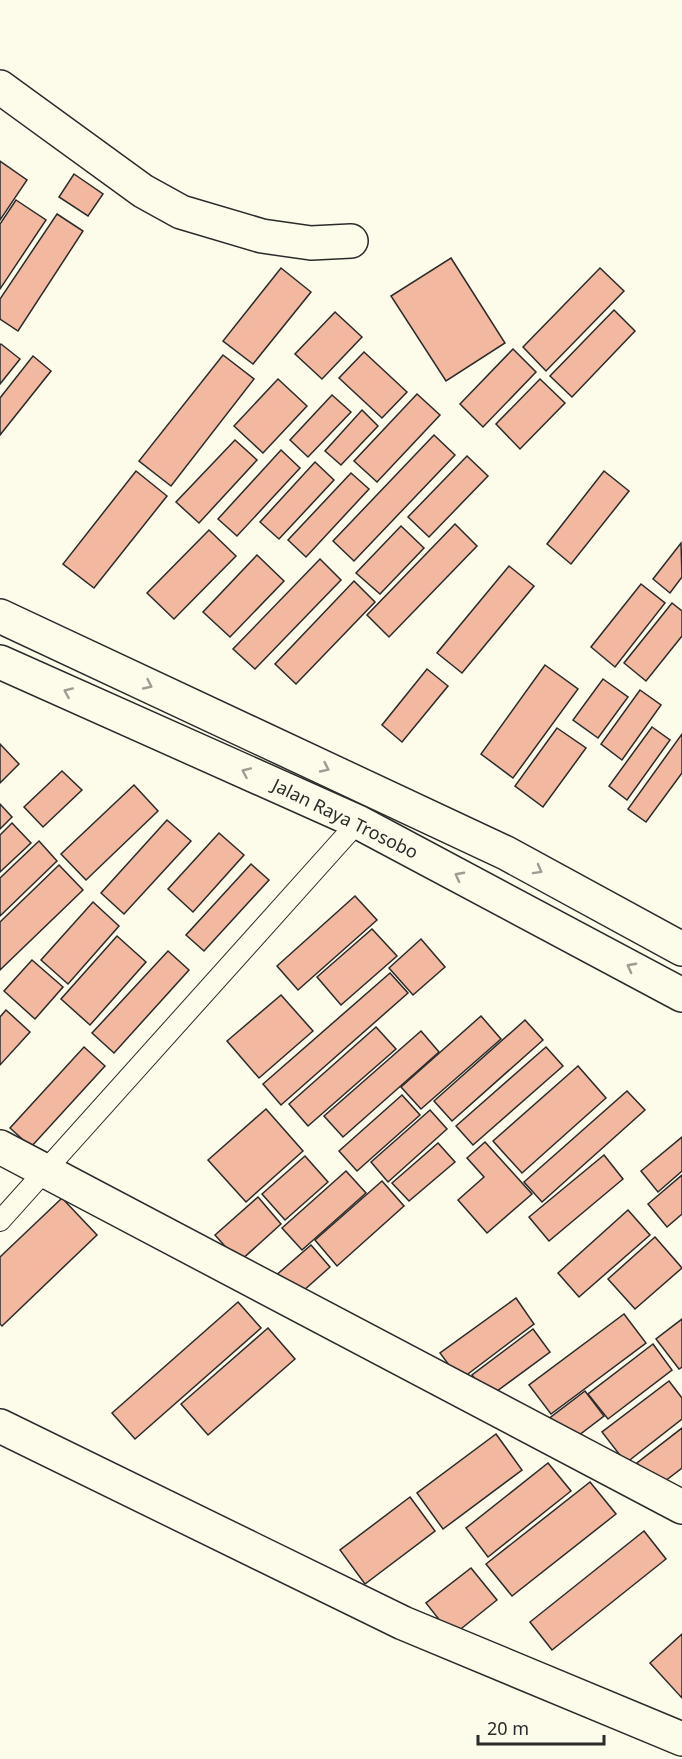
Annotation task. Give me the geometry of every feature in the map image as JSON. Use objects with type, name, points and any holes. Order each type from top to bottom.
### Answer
[{"type":"main road","points":[[0,87],[143,191],[181,212],[262,236],[311,243],[351,241]]},
{"type":"main road","name":"Jalan Raya Trosobo","points":[[0,616],[506,853],[682,949]]},
{"type":"main road","points":[[2,663],[36,633]]},
{"type":"main road","name":"Jalan Raya Trosobo","points":[[2,663],[358,822],[682,995]]},
{"type":"main road","points":[[0,1147],[682,1507]]},
{"type":"main road","points":[[0,1426],[403,1623],[682,1739]]},
{"type":"lane","points":[[0,1221],[358,822]]},
{"type":"building","points":[[0,161],[27,180],[0,220]]},
{"type":"building","points":[[74,174],[103,194],[88,216],[59,197]]},
{"type":"building","points":[[16,200],[46,220],[0,289],[0,224]]},
{"type":"building","points":[[57,214],[83,231],[18,331],[0,319],[0,299]]},
{"type":"building","points":[[451,258],[505,343],[446,381],[391,296]]},
{"type":"building","points":[[281,268],[311,292],[253,364],[223,341]]},
{"type":"building","points":[[600,268],[624,291],[546,371],[523,347]]},
{"type":"building","points":[[614,310],[635,331],[572,397],[550,376]]},
{"type":"building","points":[[335,312],[362,337],[322,379],[295,354]]},
{"type":"building","points":[[0,345],[20,359],[0,384]]},
{"type":"building","points":[[513,349],[536,372],[483,427],[460,404]]},
{"type":"building","points":[[364,352],[407,392],[382,418],[339,378]]},
{"type":"building","points":[[223,355],[254,379],[171,486],[139,461]]},
{"type":"building","points":[[33,356],[51,371],[0,435],[0,398]]},
{"type":"building","points":[[278,379],[307,406],[263,453],[234,426]]},
{"type":"building","points":[[540,379],[565,403],[520,449],[496,424]]},
{"type":"building","points":[[417,394],[440,415],[377,482],[354,461]]},
{"type":"building","points":[[332,395],[351,412],[308,457],[290,440]]},
{"type":"building","points":[[362,410],[378,426],[341,465],[325,451]]},
{"type":"building","points":[[434,435],[455,455],[354,561],[333,541]]},
{"type":"building","points":[[235,440],[257,460],[199,523],[176,502]]},
{"type":"building","points":[[281,450],[300,468],[237,536],[218,519]]},
{"type":"building","points":[[467,456],[488,476],[429,537],[408,517]]},
{"type":"building","points":[[315,462],[334,480],[279,539],[260,522]]},
{"type":"building","points":[[136,471],[167,496],[94,588],[63,564]]},
{"type":"building","points":[[604,471],[629,491],[571,564],[547,544]]},
{"type":"building","points":[[351,473],[369,489],[306,557],[288,540]]},
{"type":"building","points":[[455,524],[477,546],[389,637],[367,615]]},
{"type":"building","points":[[401,526],[424,548],[380,594],[356,573]]},
{"type":"building","points":[[209,530],[236,556],[174,619],[147,593]]},
{"type":"building","points":[[681,543],[682,577],[670,593],[653,579]]},
{"type":"building","points":[[257,555],[284,581],[230,637],[203,612]]},
{"type":"building","points":[[320,559],[341,580],[255,669],[233,649]]},
{"type":"building","points":[[509,566],[534,586],[462,673],[437,653]]},
{"type":"building","points":[[354,581],[375,602],[296,684],[275,664]]},
{"type":"building","points":[[641,584],[665,603],[615,667],[591,647]]},
{"type":"building","points":[[672,603],[682,611],[682,636],[646,681],[624,663]]},
{"type":"building","points":[[545,665],[578,689],[513,778],[481,754]]},
{"type":"building","points":[[427,669],[448,686],[402,742],[382,725]]},
{"type":"building","points":[[603,679],[628,697],[598,738],[573,720]]},
{"type":"building","points":[[640,690],[661,705],[622,760],[601,744]]},
{"type":"building","points":[[652,727],[670,740],[627,800],[609,786]]},
{"type":"building","points":[[557,728],[586,748],[543,807],[515,786]]},
{"type":"building","points":[[682,734],[682,773],[646,822],[628,809]]},
{"type":"building","points":[[0,744],[19,764],[0,783]]},
{"type":"building","points":[[62,771],[82,790],[43,827],[24,807]]},
{"type":"building","points":[[134,785],[158,811],[86,880],[61,854]]},
{"type":"building","points":[[0,804],[12,817],[0,829]]},
{"type":"building","points":[[167,820],[191,841],[124,914],[101,893]]},
{"type":"building","points":[[12,823],[31,843],[0,872],[0,835]]},
{"type":"building","points":[[219,833],[244,855],[193,912],[168,889]]},
{"type":"building","points":[[39,841],[57,861],[0,916],[0,878]]},
{"type":"building","points":[[251,864],[269,880],[204,951],[186,935]]},
{"type":"building","points":[[59,865],[83,890],[0,970],[0,922]]},
{"type":"building","points":[[355,896],[377,920],[298,990],[277,966]]},
{"type":"building","points":[[93,902],[119,926],[68,984],[41,960]]},
{"type":"building","points":[[372,929],[397,956],[341,1005],[317,977]]},
{"type":"building","points":[[117,936],[146,962],[90,1025],[61,999]]},
{"type":"building","points":[[421,939],[445,967],[413,995],[389,968]]},
{"type":"building","points":[[168,951],[189,970],[114,1053],[92,1033]]},
{"type":"building","points":[[32,960],[63,987],[35,1019],[4,991]]},
{"type":"building","points":[[390,973],[408,993],[281,1105],[263,1084]]},
{"type":"building","points":[[281,995],[313,1031],[259,1078],[227,1041]]},
{"type":"building","points":[[6,1010],[30,1032],[0,1065],[0,1017]]},
{"type":"building","points":[[481,1016],[501,1039],[421,1109],[401,1087]]},
{"type":"building","points":[[525,1020],[543,1040],[452,1121],[434,1101]]},
{"type":"building","points":[[376,1027],[396,1049],[308,1126],[289,1104]]},
{"type":"building","points":[[421,1031],[439,1052],[343,1137],[324,1116]]},
{"type":"building","points":[[84,1047],[105,1066],[31,1147],[10,1128]]},
{"type":"building","points":[[546,1047],[563,1066],[473,1145],[456,1126]]},
{"type":"building","points":[[578,1066],[606,1098],[522,1173],[493,1141]]},
{"type":"building","points":[[627,1091],[645,1110],[542,1202],[524,1182]]},
{"type":"building","points":[[402,1095],[420,1115],[357,1171],[339,1151]]},
{"type":"building","points":[[266,1109],[303,1151],[246,1202],[208,1160]]},
{"type":"building","points":[[430,1110],[447,1129],[388,1182],[371,1162]]},
{"type":"building","points":[[682,1137],[682,1171],[658,1192],[641,1171]]},
{"type":"building","points":[[485,1142],[532,1194],[487,1233],[458,1200],[484,1177],[467,1158]]},
{"type":"building","points":[[438,1143],[455,1162],[409,1201],[392,1183]]},
{"type":"building","points":[[604,1155],[623,1179],[549,1241],[529,1217]]},
{"type":"building","points":[[305,1156],[328,1182],[285,1220],[262,1194]]},
{"type":"building","points":[[346,1171],[366,1193],[302,1250],[282,1228]]},
{"type":"building","points":[[682,1175],[682,1214],[667,1227],[648,1204]]},
{"type":"building","points":[[382,1181],[404,1206],[337,1266],[315,1240]]},
{"type":"building","points":[[258,1197],[281,1224],[239,1262],[215,1235]]},
{"type":"building","points":[[62,1198],[97,1235],[2,1326],[0,1324],[0,1257]]},
{"type":"building","points":[[628,1210],[650,1235],[579,1297],[558,1273]]},
{"type":"building","points":[[655,1237],[682,1268],[635,1309],[608,1279]]},
{"type":"building","points":[[311,1245],[330,1267],[294,1299],[274,1277]]},
{"type":"building","points":[[516,1298],[534,1324],[460,1380],[440,1353]]},
{"type":"building","points":[[238,1302],[261,1328],[135,1439],[112,1413]]},
{"type":"building","points":[[624,1314],[646,1343],[551,1414],[529,1385]]},
{"type":"building","points":[[682,1319],[682,1367],[679,1369],[656,1339]]},
{"type":"building","points":[[268,1328],[295,1359],[208,1435],[181,1404]]},
{"type":"building","points":[[533,1329],[550,1352],[489,1397],[472,1375]]},
{"type":"building","points":[[653,1344],[672,1370],[608,1419],[588,1394]]},
{"type":"building","points":[[669,1381],[682,1398],[682,1419],[626,1463],[602,1432]]},
{"type":"building","points":[[585,1391],[604,1416],[566,1445],[547,1420]]},
{"type":"building","points":[[682,1428],[682,1468],[656,1488],[637,1463]]},
{"type":"building","points":[[496,1434],[522,1470],[443,1529],[417,1493]]},
{"type":"building","points":[[548,1463],[571,1491],[488,1557],[466,1528]]},
{"type":"building","points":[[590,1482],[616,1514],[512,1596],[486,1564]]},
{"type":"building","points":[[410,1497],[435,1531],[365,1584],[340,1550]]},
{"type":"building","points":[[644,1531],[666,1559],[552,1650],[530,1622]]},
{"type":"building","points":[[471,1568],[497,1600],[452,1636],[426,1603]]},
{"type":"building","points":[[682,1634],[682,1698],[650,1663]]}]
